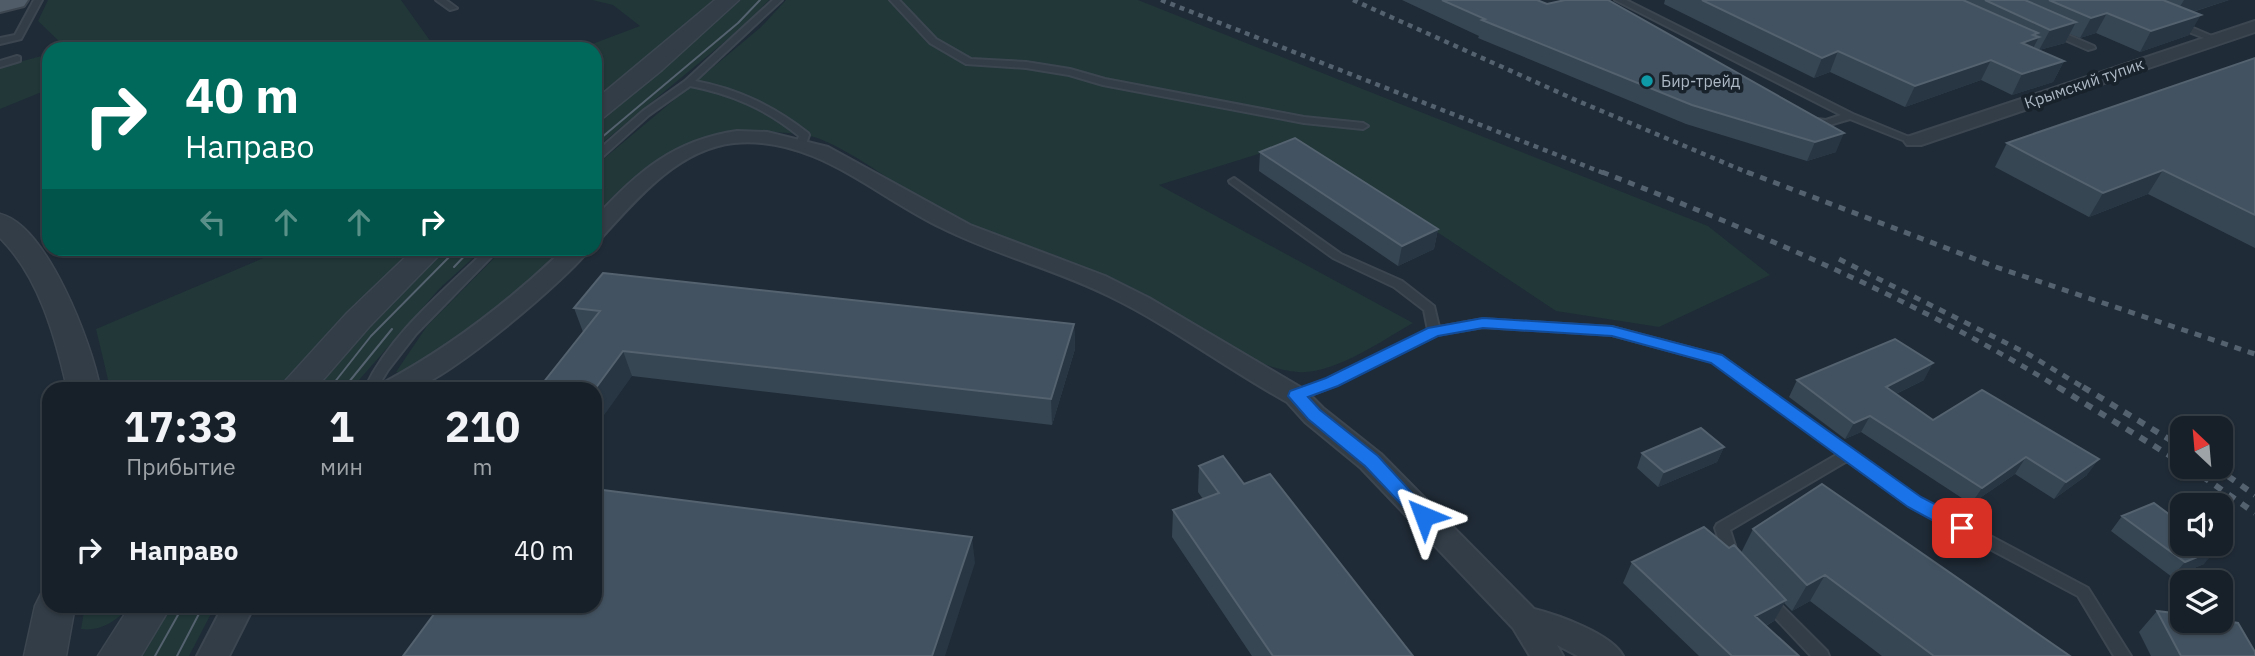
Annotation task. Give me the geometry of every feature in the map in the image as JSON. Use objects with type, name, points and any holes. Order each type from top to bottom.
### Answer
[{"type":"main road","points":[[0,4],[15,0]]},
{"type":"street","points":[[602,106],[728,0]]},
{"type":"street","name":"Крымский тупик","points":[[1914,141],[2255,26]]},
{"type":"street","points":[[602,223],[631,191],[658,169],[712,141],[737,137],[802,142],[841,160],[941,220],[1116,290],[1296,396],[1314,415],[1371,461],[1524,619],[1547,656]]},
{"type":"street","points":[[0,222],[35,262],[54,299],[77,358],[83,382]]},
{"type":"street","points":[[303,382],[358,320],[424,256]]},
{"type":"street","points":[[404,382],[464,346],[531,295],[571,256]]},
{"type":"street","points":[[45,656],[54,613]]},
{"type":"street","points":[[118,656],[146,613]]},
{"type":"street","points":[[213,656],[234,613]]},
{"type":"street","points":[[1524,619],[1551,626],[1607,656]]},
{"type":"lane","points":[[0,41],[18,37],[38,0]]},
{"type":"lane","points":[[440,0],[453,8]]},
{"type":"lane","points":[[602,152],[646,113],[688,83],[778,0]]},
{"type":"lane","points":[[894,0],[933,41],[969,62],[1027,65],[1304,120],[1363,126]]},
{"type":"lane","points":[[1619,0],[1850,116],[1914,141]]},
{"type":"lane","points":[[2164,19],[2215,39]]},
{"type":"lane","points":[[2042,27],[2091,48]]},
{"type":"lane","points":[[0,64],[17,59]]},
{"type":"lane","points":[[688,83],[726,89],[750,98],[785,119],[804,135],[802,142]]},
{"type":"lane","points":[[1801,118],[1826,123],[1850,116]]},
{"type":"lane","points":[[1234,181],[1336,256],[1398,285],[1430,309],[1434,332]]},
{"type":"lane","points":[[374,382],[416,326],[487,256]]},
{"type":"lane","points":[[1296,396],[1332,382],[1434,332],[1483,323],[1612,331],[1717,359],[1914,502],[2082,592],[2123,656]]},
{"type":"lane","points":[[1739,569],[1730,559],[1722,528],[1848,454]]},
{"type":"lane","points":[[1756,588],[1821,656]]},
{"type":"green space","points":[[48,0],[401,0],[431,42],[60,42],[38,21]]},
{"type":"green space","points":[[592,0],[713,0],[686,26],[602,94],[602,42],[598,42],[640,26],[613,5]]},
{"type":"green space","points":[[741,0],[769,0],[745,25],[602,143],[602,117]]},
{"type":"green space","points":[[786,0],[1138,0],[1708,226],[1770,275],[1659,327],[1556,311],[1300,141],[1159,185],[1413,323],[1342,362],[1327,368],[1298,372],[1278,369],[1240,353],[1124,284],[931,206],[853,156],[809,136],[745,132],[695,141],[653,163],[633,178],[602,209],[602,160],[761,27]]},
{"type":"green space","points":[[42,56],[42,92],[0,109],[0,67]]},
{"type":"green space","points":[[268,256],[406,256],[343,318],[290,382],[109,382],[96,329]]},
{"type":"green space","points":[[438,256],[475,256],[440,288],[357,382],[323,382],[379,315]]},
{"type":"green space","points":[[496,256],[557,256],[454,343],[407,373],[396,372],[427,326]]},
{"type":"green space","points":[[84,613],[122,613],[108,624],[95,629],[81,629]]},
{"type":"green space","points":[[167,613],[211,613],[189,656],[143,656]]},
{"type":"building","points":[[1442,0],[1537,0],[1547,4],[1565,0],[1608,0],[1844,133],[1815,142],[1692,105],[1482,20],[1485,19]]},
{"type":"building","points":[[1702,0],[1963,0],[2038,33],[2033,35],[2039,37],[2022,43],[2064,61],[2022,74],[1991,60],[1915,86],[1838,51],[1822,58]]},
{"type":"building","points":[[1985,0],[2025,0],[2076,22],[2050,30]]},
{"type":"building","points":[[2049,0],[2163,0],[2201,15],[2151,31],[2107,13],[2091,18]]},
{"type":"building","points":[[2255,58],[2255,215],[2163,170],[2103,193],[2007,143]]},
{"type":"building","points":[[1295,138],[1438,229],[1402,246],[1260,152]]},
{"type":"building","points":[[603,273],[1074,324],[1051,399],[623,351],[600,382],[544,382],[600,311],[574,308]]},
{"type":"building","points":[[1895,339],[1933,363],[1886,387],[1933,420],[1982,390],[2099,459],[2066,482],[2026,457],[1982,488],[1870,416],[1854,423],[1797,380]]},
{"type":"building","points":[[1701,428],[1724,447],[1664,472],[1642,453]]},
{"type":"building","points":[[1223,456],[1244,484],[1270,474],[1413,656],[1273,656],[1173,510],[1219,493],[1199,466]]},
{"type":"building","points":[[1822,484],[2070,656],[1934,656],[1825,575],[1807,585],[1753,529]]},
{"type":"building","points":[[602,490],[972,537],[932,656],[403,656],[435,613],[602,613]]},
{"type":"building","points":[[2154,503],[2170,515],[2170,551],[2122,516]]},
{"type":"building","points":[[1704,527],[1729,548],[1734,545],[1786,600],[1755,616],[1799,656],[1732,656],[1632,562]]},
{"type":"building","points":[[2177,556],[2200,556],[2185,562]]},
{"type":"building","points":[[2157,611],[2170,613],[2170,633],[2233,633],[2233,622],[2238,623],[2255,652],[2255,656],[2181,656]]},
{"type":"tram line","points":[[602,137],[738,23],[760,0]]},
{"type":"tram line","points":[[335,382],[371,336],[450,256]]},
{"type":"tram line","points":[[454,267],[464,256]]},
{"type":"tram line","points":[[349,382],[392,329]]},
{"type":"tram line","points":[[155,656],[179,613]]},
{"type":"tram line","points":[[177,656],[199,613]]},
{"type":"railway","points":[[1161,0],[1606,174]]},
{"type":"railway","points":[[1353,0],[1578,101],[1751,174]]},
{"type":"railway","points":[[1602,172],[1720,219],[1836,270],[1950,326],[2061,389]]},
{"type":"railway","points":[[1747,172],[1996,267],[2255,354]]},
{"type":"railway","points":[[1839,259],[2028,354],[2086,389]]},
{"type":"railway","points":[[2058,387],[2170,456]]},
{"type":"railway","points":[[2083,387],[2170,440]]},
{"type":"railway","points":[[2208,480],[2255,513]]},
{"type":"railway","points":[[2233,480],[2255,495]]},
{"type":"place","name":"Бир-трейд","points":[[1647,81]]},
{"type":"route","points":[[1424,516],[1371,461],[1314,415],[1296,396],[1332,382],[1434,332],[1483,323],[1612,331],[1717,359],[1914,502],[1962,528]]}]
